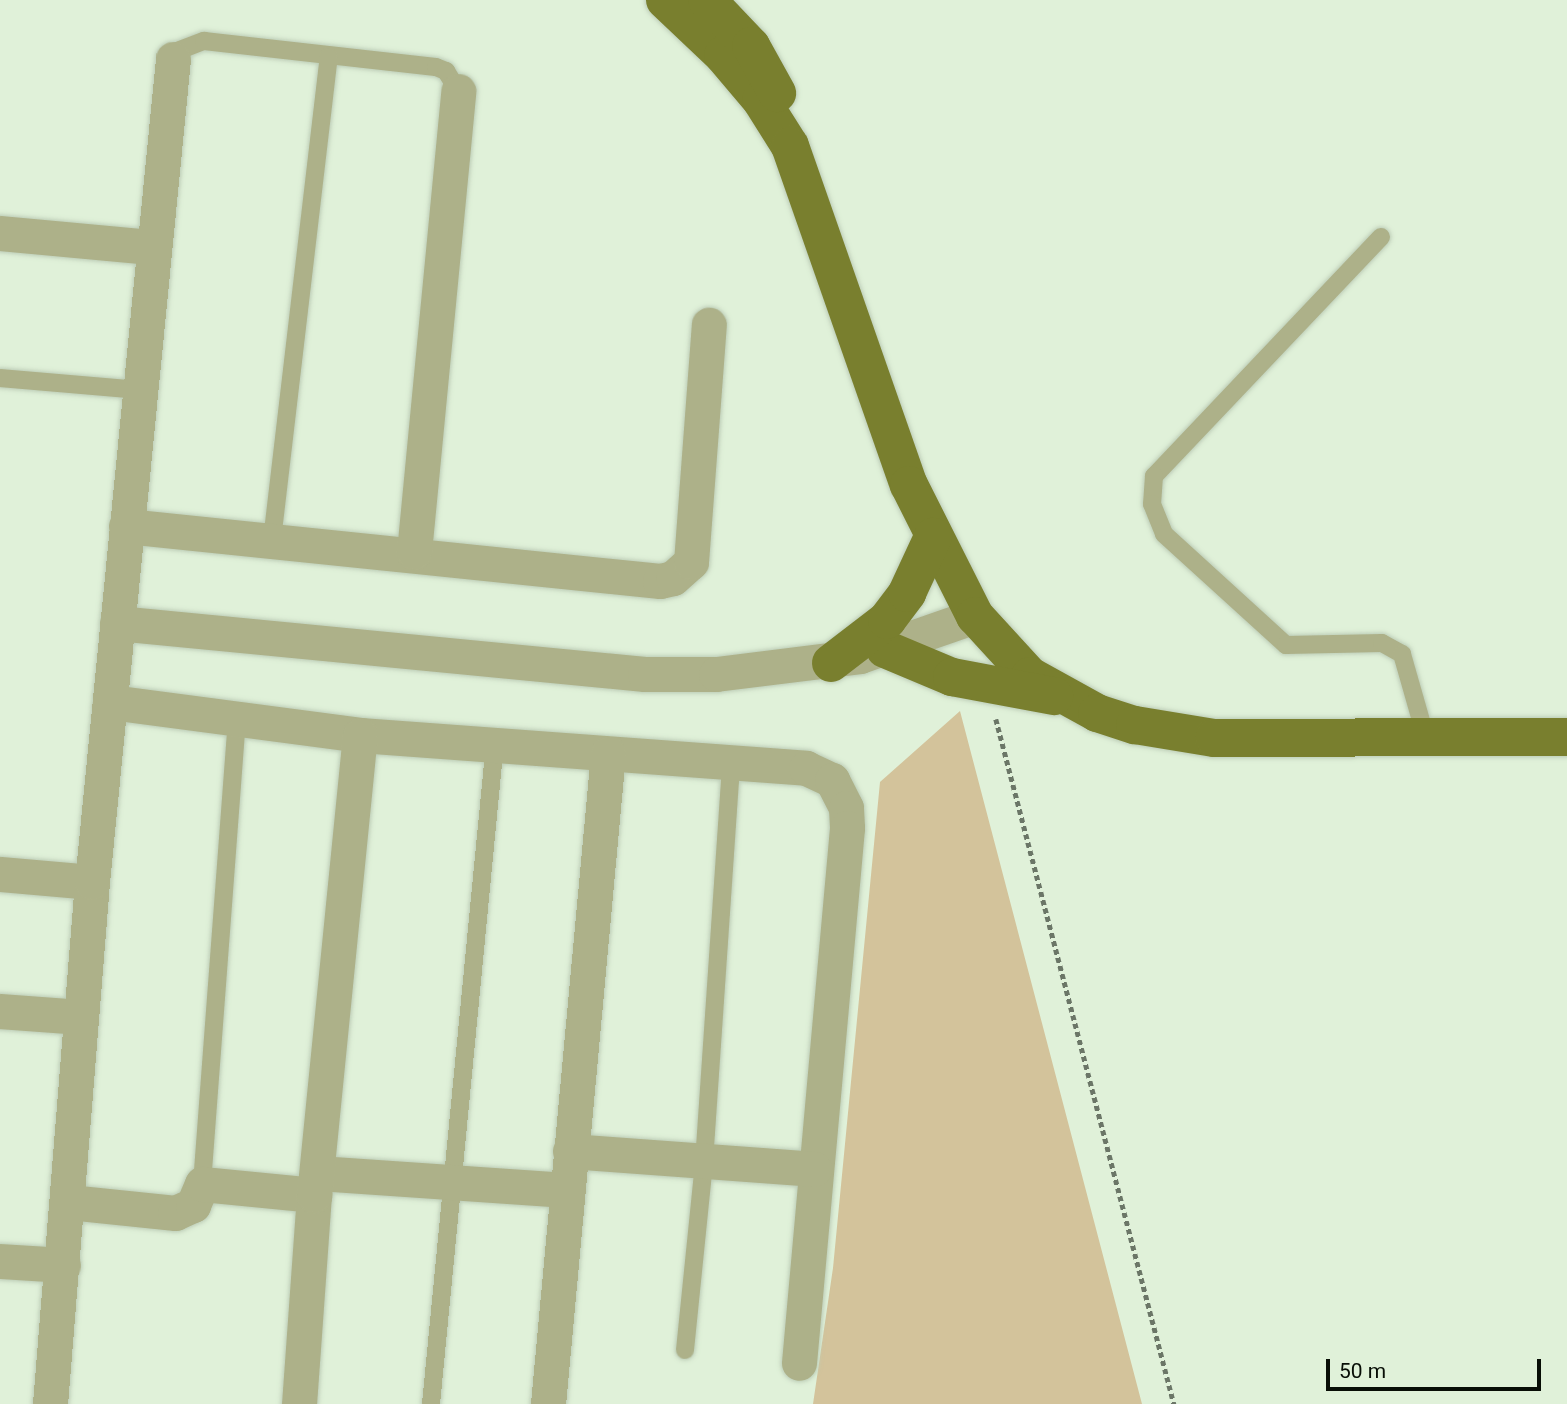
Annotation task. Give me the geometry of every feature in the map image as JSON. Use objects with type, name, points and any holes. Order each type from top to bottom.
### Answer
[{"type":"main road","points":[[664,0],[723,55],[761,100],[790,146]]},
{"type":"main road","points":[[708,0],[764,66],[785,110],[790,146],[889,433],[933,537],[975,615],[1022,669],[1063,698]]},
{"type":"main road","points":[[831,663],[887,620],[907,593],[933,537]]},
{"type":"main road","points":[[885,649],[916,666],[987,684],[1063,698],[1135,725],[1214,738],[1567,737]]},
{"type":"street","points":[[50,1404],[69,1202],[92,882],[152,247],[173,59]]},
{"type":"street","points":[[415,552],[458,90]]},
{"type":"street","points":[[0,233],[152,247]]},
{"type":"street","points":[[126,526],[415,552],[660,581],[684,572],[691,562],[709,325]]},
{"type":"street","points":[[117,623],[645,674],[716,674],[831,663],[885,649],[975,615]]},
{"type":"street","points":[[110,702],[360,736],[495,743],[731,762],[820,772],[832,780],[846,808],[799,1363]]},
{"type":"street","points":[[299,1404],[316,1184],[360,736]]},
{"type":"street","points":[[548,1404],[569,1151],[608,754]]},
{"type":"street","points":[[0,874],[92,882]]},
{"type":"street","points":[[0,1012],[81,1017]]},
{"type":"street","points":[[569,1151],[814,1169]]},
{"type":"street","points":[[69,1202],[175,1213],[193,1206],[202,1184],[451,1182],[566,1190]]},
{"type":"street","points":[[0,1261],[63,1265]]},
{"type":"lane","points":[[173,59],[180,50],[204,41],[436,67],[446,71],[458,90]]},
{"type":"lane","points":[[272,540],[329,57]]},
{"type":"lane","points":[[1381,237],[1154,476],[1152,504],[1164,534],[1286,645],[1382,643],[1402,654],[1426,738]]},
{"type":"lane","points":[[0,378],[139,390]]},
{"type":"lane","points":[[202,1184],[237,719]]},
{"type":"lane","points":[[431,1404],[495,743]]},
{"type":"lane","points":[[685,1350],[704,1161],[731,762]]},
{"type":"path","points":[[987,684],[1174,1404]]},
{"type":"shaded area","points":[[960,711],[1142,1404],[813,1404],[833,1268],[880,782]]}]
